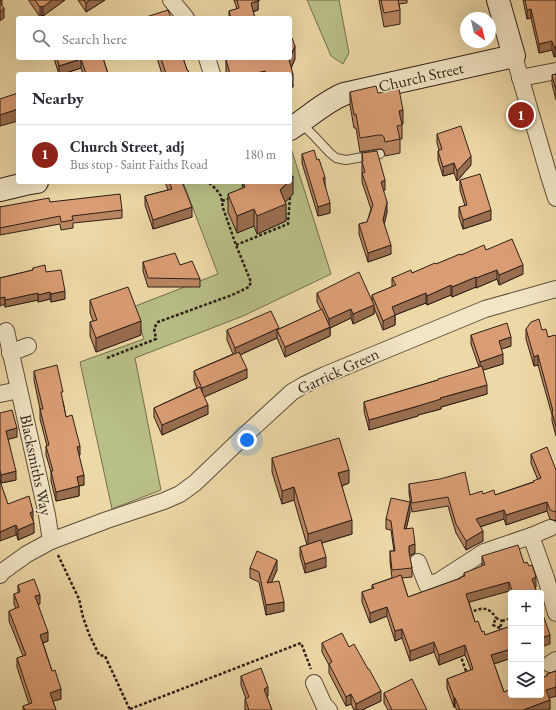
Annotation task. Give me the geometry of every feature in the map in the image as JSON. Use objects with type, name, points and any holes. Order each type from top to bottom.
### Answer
[{"type":"street","points":[[172,0],[184,16]]},
{"type":"street","points":[[498,0],[548,176],[556,198]]},
{"type":"street","name":"Church Street","points":[[295,126],[311,114],[344,94],[514,56]]},
{"type":"street","points":[[208,60],[211,72]]},
{"type":"street","points":[[520,78],[556,71]]},
{"type":"street","points":[[0,190],[24,184]]},
{"type":"street","name":"Garrick Green","points":[[0,575],[27,554],[51,541],[180,494],[195,483],[292,392],[304,385],[485,309],[556,289]]},
{"type":"street","name":"Blacksmiths Way","points":[[6,331],[47,515],[51,541]]},
{"type":"street","points":[[10,352],[28,346]]},
{"type":"street","points":[[0,394],[19,390]]},
{"type":"street","points":[[418,562],[427,585],[439,581],[484,552],[550,528]]},
{"type":"street","points":[[531,536],[556,612]]},
{"type":"street","points":[[314,683],[324,705],[329,710]]},
{"type":"lane","points":[[295,126],[315,137],[336,158],[346,160],[380,154]]},
{"type":"path","points":[[107,358],[156,339],[154,328],[158,322],[232,295],[249,287],[251,282],[236,245],[221,196],[210,184]]},
{"type":"path","points":[[240,192],[243,184]]},
{"type":"path","points":[[222,201],[246,190]]},
{"type":"path","points":[[236,245],[288,224],[290,197],[287,193]]},
{"type":"path","points":[[232,197],[235,203]]},
{"type":"path","points":[[51,541],[79,599],[89,634],[99,655],[105,656],[130,709],[301,643],[314,683]]},
{"type":"path","points":[[466,614],[484,608],[489,610],[496,618],[502,621],[508,619]]},
{"type":"path","points":[[496,618],[493,625],[500,628]]},
{"type":"path","points":[[502,621],[500,628],[502,634]]},
{"type":"path","points":[[460,654],[468,675]]},
{"type":"green space","points":[[307,0],[339,0],[349,53],[343,64],[331,56]]},
{"type":"green space","points":[[292,151],[331,274],[243,316],[135,358],[161,490],[112,509],[80,362],[144,339],[133,307],[218,274],[184,184],[292,184]],"holes":[[[286,221],[257,234],[254,226]]]},
{"type":"building","points":[[35,0],[52,0],[43,7],[40,7]]},
{"type":"building","points":[[237,0],[258,0],[251,3],[254,16],[230,16],[229,11],[239,8]]},
{"type":"building","points":[[381,0],[398,0],[400,10],[384,13]]},
{"type":"building","points":[[525,0],[556,0],[556,47],[554,47],[552,41],[539,44],[531,9],[527,10]]},
{"type":"building","points":[[0,3],[4,8],[0,12]]},
{"type":"building","points":[[168,10],[170,16],[149,16]]},
{"type":"building","points":[[292,38],[295,46],[292,53]]},
{"type":"building","points":[[58,60],[78,60],[59,66]]},
{"type":"building","points":[[81,60],[104,60],[107,72],[85,72]]},
{"type":"building","points":[[162,60],[184,60],[188,72],[165,72]]},
{"type":"building","points":[[226,60],[289,60],[293,74],[292,72],[265,71],[229,72]]},
{"type":"building","points":[[556,74],[556,90],[552,75]]},
{"type":"building","points":[[376,86],[378,93],[399,89],[403,110],[399,111],[402,125],[397,126],[400,139],[385,142],[382,135],[360,138],[350,92]]},
{"type":"building","points":[[16,94],[16,110],[0,115],[0,99]]},
{"type":"building","points":[[461,126],[471,156],[457,171],[454,163],[443,167],[438,151],[442,149],[437,134]]},
{"type":"building","points":[[314,150],[317,160],[319,159],[325,177],[323,178],[330,203],[318,207],[302,154]]},
{"type":"building","points":[[377,151],[385,180],[381,182],[387,202],[383,220],[391,245],[368,253],[359,224],[367,222],[373,205],[362,173],[365,172],[362,162],[362,153]]},
{"type":"building","points":[[480,174],[491,210],[463,220],[459,207],[467,205],[460,180]]},
{"type":"building","points":[[170,184],[183,184],[192,207],[153,220],[145,196],[172,189]]},
{"type":"building","points":[[244,184],[286,184],[280,190],[286,204],[257,216],[254,209],[237,216],[228,194],[245,187]]},
{"type":"building","points":[[120,194],[122,210],[72,216],[73,220],[61,222],[60,216],[0,228],[0,207],[49,198],[50,202]]},
{"type":"building","points":[[512,239],[523,265],[499,275],[497,270],[452,287],[451,285],[427,296],[426,293],[392,307],[395,315],[383,321],[372,295],[396,285],[392,278],[411,270],[412,273],[484,245],[486,250]]},
{"type":"building","points":[[175,253],[180,265],[192,261],[200,279],[148,278],[143,262]]},
{"type":"building","points":[[45,265],[46,272],[61,270],[65,291],[51,294],[50,292],[38,295],[38,293],[5,300],[5,297],[0,298],[0,278],[33,270],[33,268]]},
{"type":"building","points":[[359,272],[374,305],[353,314],[351,309],[329,319],[317,293]]},
{"type":"building","points":[[128,287],[141,321],[96,338],[90,322],[97,320],[90,300]]},
{"type":"building","points":[[322,309],[330,327],[285,347],[277,330]]},
{"type":"building","points":[[271,311],[279,328],[235,348],[227,330]]},
{"type":"building","points":[[539,319],[542,330],[546,329],[548,337],[556,336],[556,427],[538,355],[534,357],[526,329],[531,322]]},
{"type":"building","points":[[507,323],[511,337],[499,341],[503,354],[480,362],[471,335]]},
{"type":"building","points":[[239,352],[247,369],[202,388],[194,371]]},
{"type":"building","points":[[57,365],[63,392],[61,392],[66,417],[72,415],[80,446],[77,447],[84,475],[77,477],[79,486],[56,492],[51,471],[53,471],[46,446],[49,445],[40,409],[43,409],[34,371]]},
{"type":"building","points":[[482,366],[487,385],[369,420],[364,402]]},
{"type":"building","points":[[200,387],[208,405],[162,425],[154,408]]},
{"type":"building","points":[[12,410],[17,428],[6,431],[16,471],[1,475],[0,413]]},
{"type":"building","points":[[339,438],[349,470],[338,473],[352,520],[308,534],[294,487],[282,491],[272,458]]},
{"type":"building","points":[[547,447],[556,470],[556,512],[550,510],[547,502],[506,515],[504,510],[476,519],[483,531],[466,541],[456,524],[448,497],[412,503],[409,484],[440,479],[465,472],[470,495],[482,491],[483,494],[494,490],[495,495],[534,482],[533,481],[541,478],[531,454]]},
{"type":"building","points":[[0,481],[8,504],[29,496],[33,511],[30,513],[34,523],[18,530],[16,525],[0,532]]},
{"type":"building","points":[[391,498],[410,502],[404,529],[413,528],[415,544],[409,546],[412,568],[392,570],[390,551],[395,551],[391,521],[386,519]]},
{"type":"building","points":[[321,540],[326,557],[305,564],[300,547]]},
{"type":"building","points":[[518,545],[524,563],[527,562],[529,566],[532,565],[536,577],[532,579],[536,590],[512,590],[509,582],[466,594],[475,622],[478,621],[482,632],[484,631],[485,635],[508,627],[508,650],[491,655],[504,692],[508,690],[508,698],[544,698],[544,677],[547,676],[547,674],[556,671],[556,687],[546,690],[550,700],[523,710],[460,710],[447,679],[473,669],[465,645],[439,655],[434,642],[410,651],[402,629],[395,631],[387,607],[370,613],[362,592],[374,588],[372,585],[401,575],[408,597],[461,578],[465,576],[464,573],[485,565],[482,556]]},
{"type":"building","points":[[257,551],[277,560],[267,583],[279,581],[284,602],[266,605],[259,572],[250,568]]},
{"type":"building","points":[[34,579],[40,595],[35,596],[48,632],[40,635],[52,671],[55,670],[61,689],[50,693],[56,710],[25,710],[23,706],[32,703],[17,658],[26,655],[9,611],[19,607],[14,594],[20,592],[18,585]]},
{"type":"building","points":[[544,618],[550,635],[544,637]]},
{"type":"building","points":[[342,633],[349,647],[354,644],[381,691],[356,704],[351,694],[346,697],[329,664],[332,662],[322,643]]},
{"type":"building","points":[[261,668],[268,687],[264,689],[272,710],[249,710],[245,699],[249,697],[241,676]]},
{"type":"building","points":[[412,679],[427,710],[392,710],[384,693]]},
{"type":"place","name":"Church Street, adj","points":[[521,115]]}]
